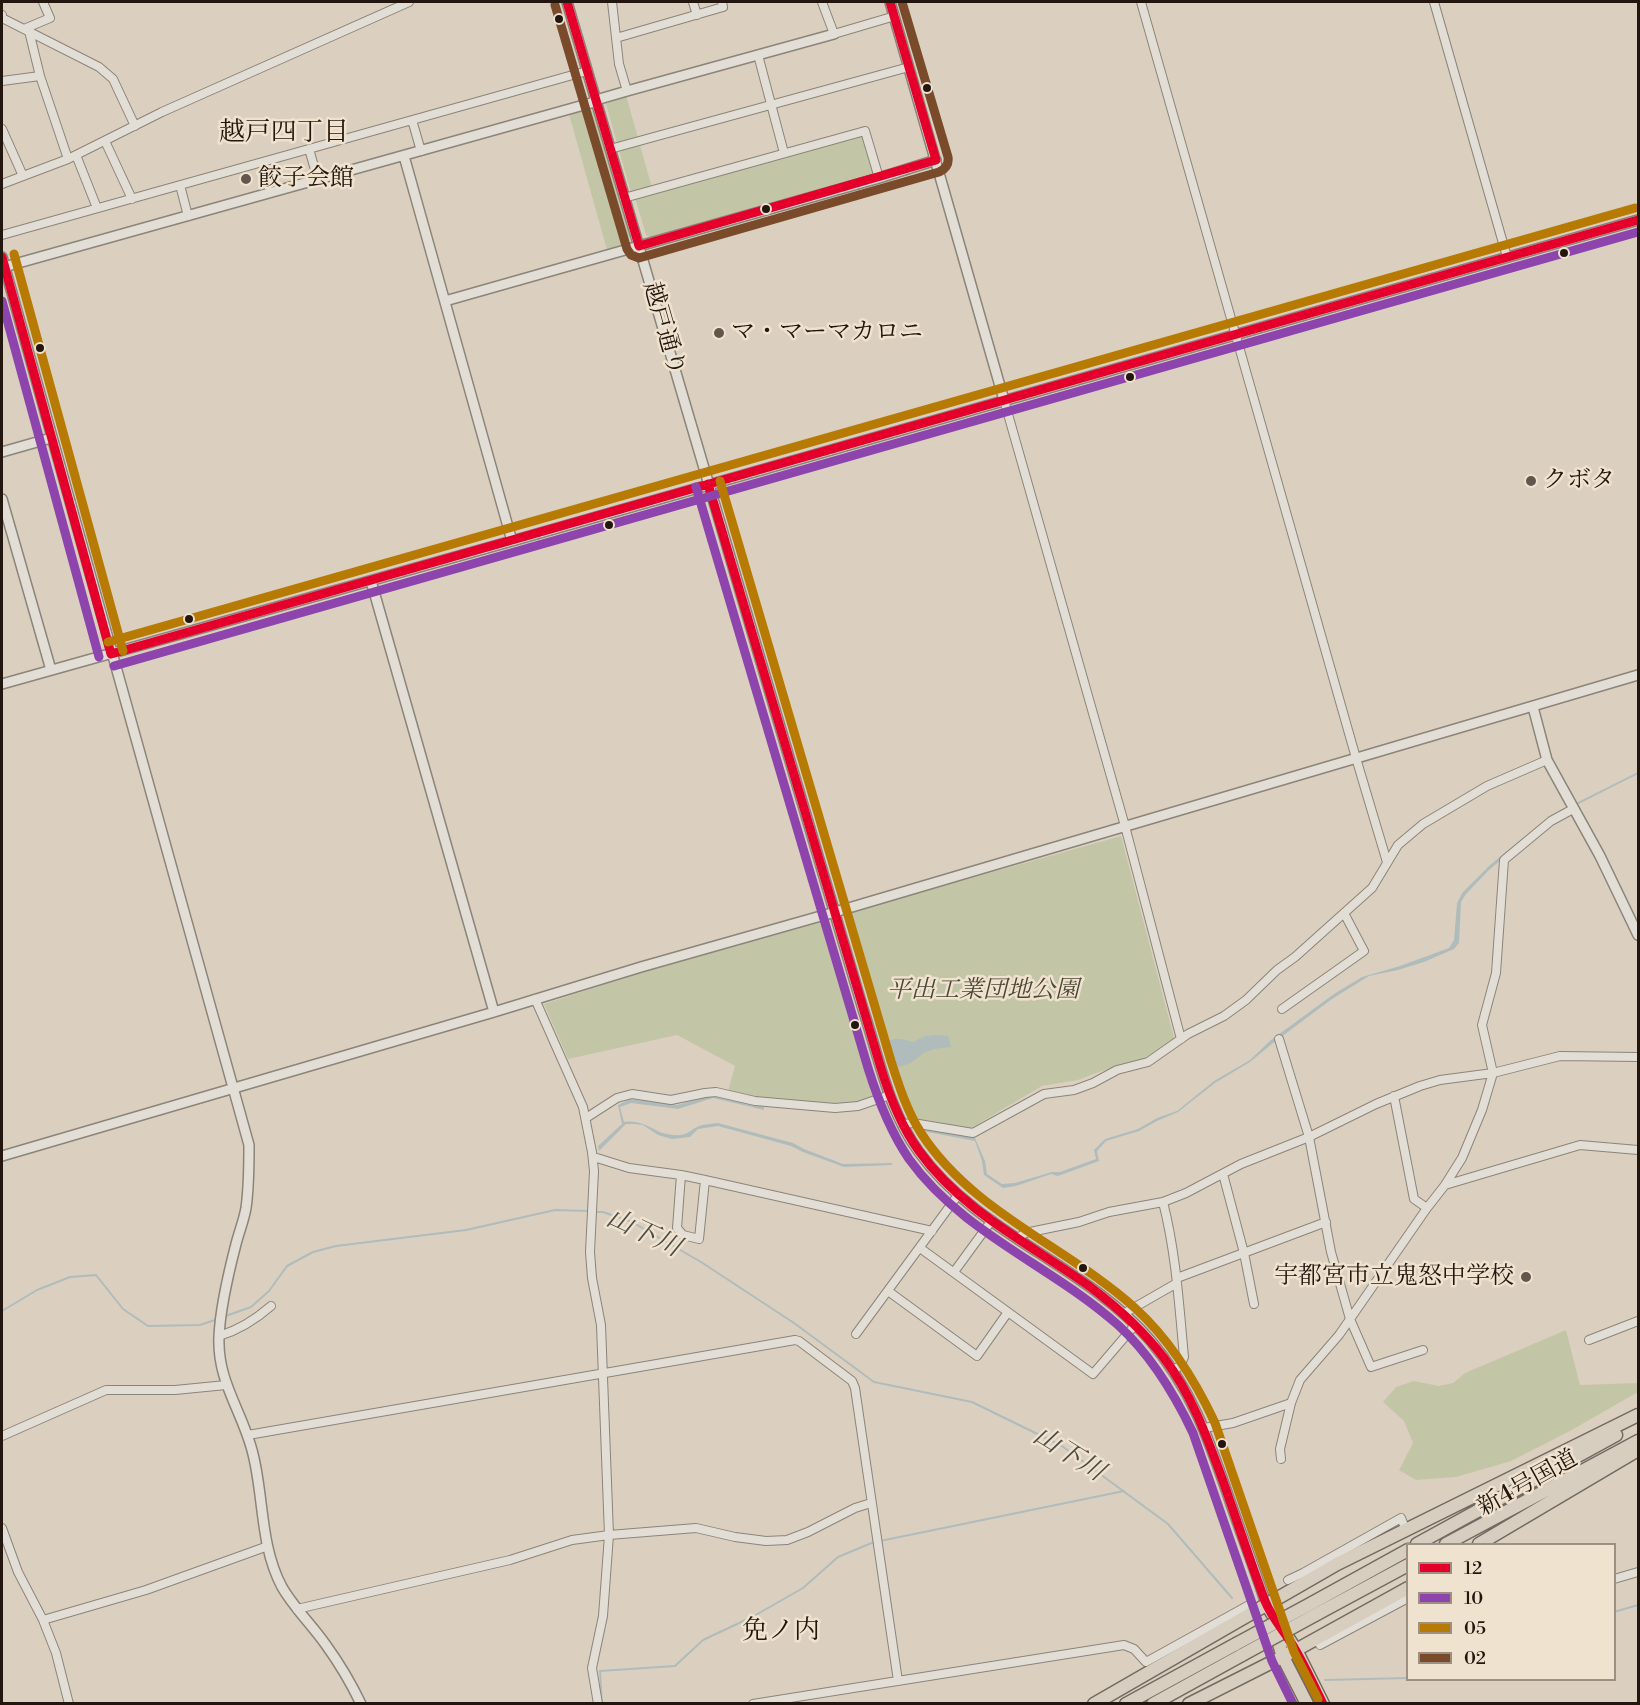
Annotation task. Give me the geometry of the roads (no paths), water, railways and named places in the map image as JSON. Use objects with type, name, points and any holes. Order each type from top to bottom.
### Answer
[{"type":"main road","points":[[1094,1704],[1337,1564],[1638,1415]]},
{"type":"main road","name":"新4号国道","points":[[1421,1543],[1638,1423]]},
{"type":"main road","name":"新4号国道","points":[[1450,1543],[1638,1441]]},
{"type":"main road","points":[[1482,1543],[1638,1450]]},
{"type":"main road","points":[[1126,1704],[1239,1649],[1314,1608],[1406,1551]]},
{"type":"main road","points":[[1314,1608],[1406,1565]]},
{"type":"main road","points":[[1189,1704],[1283,1657],[1406,1589]]},
{"type":"main road","points":[[1262,1606],[1296,1650],[1323,1704]]},
{"type":"main road","points":[[1262,1606],[1283,1657],[1307,1704]]},
{"type":"main road","points":[[1153,1704],[1239,1649]]},
{"type":"street","points":[[26,30],[50,18],[43,2]]},
{"type":"street","points":[[2,184],[68,159],[135,126],[409,2]]},
{"type":"street","name":"越戸通り","points":[[567,2],[890,1095],[919,1152],[958,1195],[1100,1295],[1135,1324],[1173,1370],[1189,1396],[1204,1428],[1262,1606]]},
{"type":"street","points":[[612,2],[619,64],[627,91]]},
{"type":"street","points":[[693,2],[697,15]]},
{"type":"street","points":[[616,38],[723,7],[722,2]]},
{"type":"street","points":[[822,2],[834,34]]},
{"type":"street","points":[[890,2],[1125,826],[1181,1039]]},
{"type":"street","points":[[1141,2],[1387,862]]},
{"type":"street","points":[[1434,2],[1507,257]]},
{"type":"street","points":[[2,15],[2,18],[99,67],[113,79],[135,126]]},
{"type":"street","points":[[361,1704],[326,1645],[283,1588],[274,1569],[267,1546],[254,1456],[248,1435],[226,1385],[219,1359],[221,1316],[246,1210],[249,1145],[3,262],[188,216],[895,16]]},
{"type":"street","points":[[26,30],[68,159]]},
{"type":"street","points":[[758,55],[784,153]]},
{"type":"street","points":[[610,149],[909,67]]},
{"type":"street","points":[[2,235],[587,70]]},
{"type":"street","points":[[2,81],[40,76]]},
{"type":"street","points":[[412,120],[421,151]]},
{"type":"street","points":[[2,129],[23,176]]},
{"type":"street","points":[[624,198],[865,131],[879,178]]},
{"type":"street","points":[[105,141],[132,199]]},
{"type":"street","points":[[309,149],[318,180]]},
{"type":"street","points":[[76,155],[97,208]]},
{"type":"street","points":[[404,156],[513,541]]},
{"type":"street","points":[[445,301],[936,160]]},
{"type":"street","points":[[180,185],[188,216]]},
{"type":"street","points":[[2,684],[513,541],[1638,220]]},
{"type":"street","points":[[2,452],[51,438]]},
{"type":"street","points":[[2,498],[51,670]]},
{"type":"street","points":[[371,580],[494,1012]]},
{"type":"street","points":[[2,1156],[1638,675]]},
{"type":"street","points":[[1533,707],[1547,759],[1600,856],[1638,935]]},
{"type":"street","points":[[903,1124],[912,1123],[973,1133],[1044,1094],[1074,1089],[1093,1083],[1117,1070],[1148,1062],[1181,1039],[1216,1021],[1239,1005],[1277,970],[1295,957],[1372,888],[1398,845],[1424,824],[1487,786],[1547,759]]},
{"type":"street","points":[[1281,1459],[1280,1449],[1291,1403],[1300,1380],[1329,1348],[1445,1185],[1462,1158],[1482,1110],[1493,1073],[1482,1024],[1496,973],[1504,860],[1551,821],[1574,809]]},
{"type":"street","points":[[1282,1009],[1364,951],[1344,913]]},
{"type":"street","points":[[535,999],[586,1118],[593,1158],[590,1251],[592,1278],[601,1325],[609,1535],[603,1616],[592,1668],[598,1704]]},
{"type":"street","points":[[1279,1039],[1309,1137],[1331,1252],[1350,1319],[1371,1367],[1423,1350]]},
{"type":"street","points":[[1018,1238],[1025,1233],[1079,1222],[1109,1212],[1163,1202],[1186,1193],[1241,1164],[1309,1137],[1394,1096],[1440,1080],[1493,1073],[1560,1056],[1638,1057]]},
{"type":"street","points":[[586,1118],[617,1098],[632,1094],[671,1100],[716,1092],[755,1101],[834,1108],[858,1106],[890,1095]]},
{"type":"street","points":[[1394,1096],[1414,1199],[1427,1208]]},
{"type":"street","points":[[1445,1185],[1580,1145],[1638,1150]]},
{"type":"street","points":[[593,1158],[628,1168],[681,1175],[932,1231]]},
{"type":"street","points":[[1223,1174],[1244,1253],[1254,1304]]},
{"type":"street","points":[[681,1175],[677,1228],[683,1235],[699,1239],[705,1180]]},
{"type":"street","points":[[856,1334],[958,1195]]},
{"type":"street","points":[[1163,1202],[1171,1234],[1184,1357],[1180,1366],[1173,1370]]},
{"type":"street","points":[[954,1272],[992,1220]]},
{"type":"street","points":[[1123,1314],[1177,1281],[1326,1222]]},
{"type":"street","points":[[920,1248],[1093,1374],[1135,1324]]},
{"type":"street","points":[[888,1291],[977,1356],[1008,1312]]},
{"type":"street","points":[[219,1336],[235,1331],[260,1316],[271,1306]]},
{"type":"street","points":[[1589,1340],[1638,1321]]},
{"type":"street","points":[[248,1435],[799,1341],[852,1381],[855,1388],[898,1681]]},
{"type":"street","points":[[2,1436],[106,1390],[175,1390],[226,1385]]},
{"type":"street","points":[[1204,1428],[1233,1423],[1291,1403]]},
{"type":"street","points":[[297,1609],[510,1560],[572,1540],[696,1528],[735,1537],[766,1541],[787,1540],[855,1508],[871,1503]]},
{"type":"street","points":[[1288,1580],[1303,1574],[1401,1518],[1403,1523]]},
{"type":"street","points":[[2,1528],[18,1572],[43,1620],[56,1653],[69,1704]]},
{"type":"street","points":[[43,1620],[146,1590],[267,1546]]},
{"type":"street","points":[[1616,1578],[1638,1572]]},
{"type":"street","points":[[1320,1645],[1406,1599]]},
{"type":"street","points":[[753,1704],[1124,1645],[1134,1649],[1146,1662],[1249,1605],[1262,1606]]},
{"type":"waterway","name":"山下川","points":[[223,1317],[251,1307],[269,1291],[287,1266],[313,1252],[336,1246],[466,1230],[555,1210],[589,1211]]},
{"type":"waterway","name":"山下川","points":[[595,1212],[603,1212],[632,1222],[701,1262],[794,1323],[874,1382],[972,1402],[1062,1446],[1168,1524],[1232,1598]]},
{"type":"waterway","name":"山下川","points":[[2,1311],[37,1290],[70,1277],[96,1275],[123,1309],[148,1326],[200,1325],[218,1319]]},
{"type":"waterway","points":[[880,1541],[1124,1491]]},
{"type":"waterway","points":[[602,1704],[600,1671],[675,1666],[703,1640],[754,1616],[803,1588],[838,1557],[874,1542]]},
{"type":"waterway","name":"山下川","points":[[1616,1611],[1638,1605]]},
{"type":"waterway","name":"山下川","points":[[1325,1680],[1406,1678]]},
{"type":"place","name":"餃子会館","points":[[246,179]]},
{"type":"place","name":"マ・マーマカロニ","points":[[719,333]]},
{"type":"place","name":"クボタ","points":[[1531,481]]},
{"type":"place","name":"宇都宮市立鬼怒中学校","points":[[1526,1277]]},
{"type":"district","name":"越戸四丁目","points":[[284,134]]},
{"type":"district","name":"免ノ内","points":[[781,1632]]},
{"type":"park label","name":"平出工業団地公園","points":[[983,991]]}]
